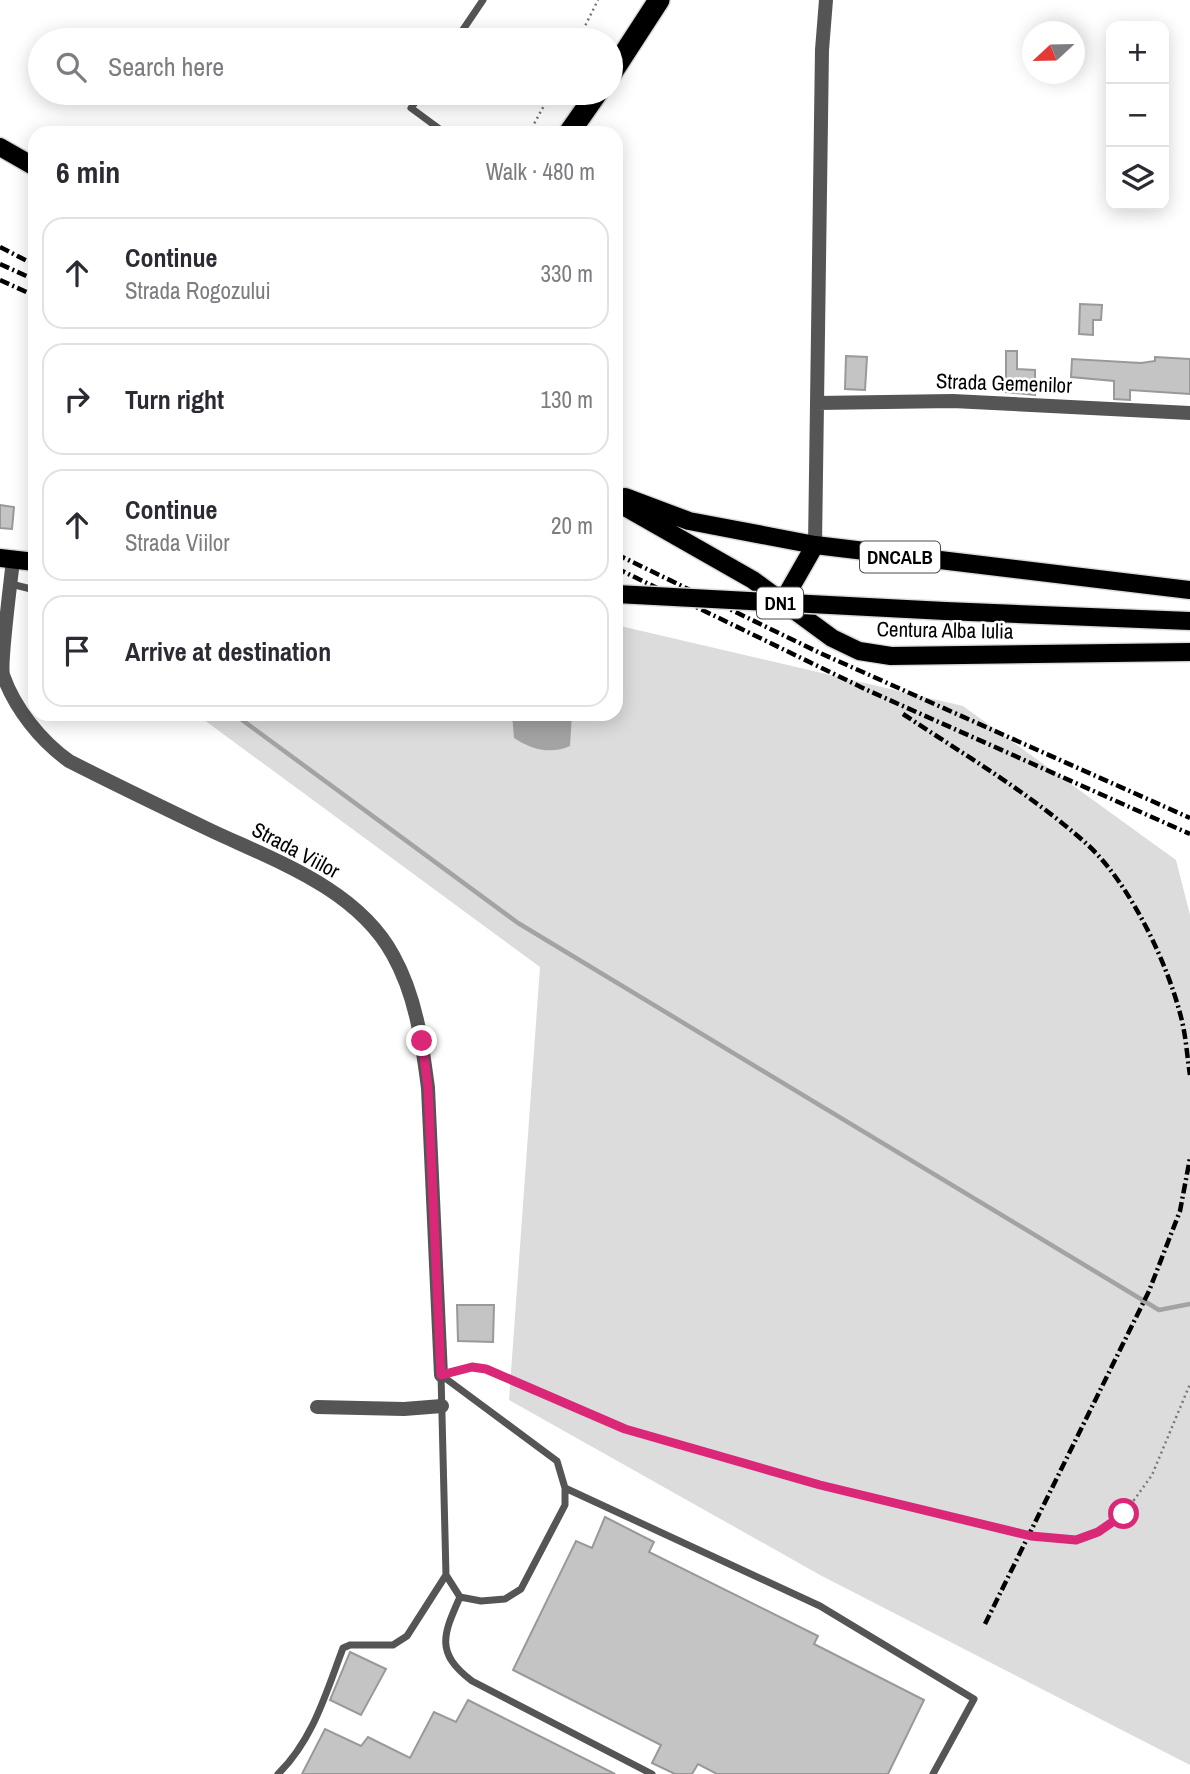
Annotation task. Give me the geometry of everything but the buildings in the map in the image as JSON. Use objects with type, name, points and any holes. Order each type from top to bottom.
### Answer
[{"type":"highway","points":[[623,56],[659,0]]},
{"type":"highway","points":[[574,126],[589,105]]},
{"type":"main road","points":[[0,147],[28,163]]},
{"type":"main road","name":"DNCALB","points":[[623,497],[689,521],[815,545],[1190,590]]},
{"type":"main road","name":"Centura Alba Iulia","points":[[623,506],[752,580],[832,638],[859,651],[891,656],[1190,652]]},
{"type":"main road","points":[[783,601],[815,545]]},
{"type":"main road","points":[[7,559],[28,561]]},
{"type":"main road","name":"DN1","points":[[623,594],[1190,621]]},
{"type":"street","points":[[815,545],[822,50],[826,0]]},
{"type":"street","name":"Strada Gemenilor","points":[[817,403],[953,401],[1190,413]]},
{"type":"street","name":"Strada Viilor","points":[[7,559],[11,584],[1,672],[28,718]]},
{"type":"street","name":"Strada Viilor","points":[[29,721],[37,734],[69,761],[316,880],[372,926],[392,953],[410,989],[424,1053],[441,1375]]},
{"type":"street","points":[[317,1407],[404,1409],[442,1406]]},
{"type":"lane","points":[[464,28],[483,0]]},
{"type":"lane","points":[[413,105],[411,108],[435,126]]},
{"type":"lane","points":[[11,584],[28,588]]},
{"type":"lane","points":[[441,1375],[557,1461],[565,1488],[565,1505],[521,1589],[505,1599],[481,1601],[460,1597],[446,1576],[441,1375]]},
{"type":"lane","points":[[565,1488],[820,1606],[974,1699],[933,1774]]},
{"type":"lane","points":[[278,1774],[293,1759],[310,1734],[343,1648],[350,1645],[393,1645],[407,1636],[446,1576]]},
{"type":"lane","points":[[460,1597],[446,1637],[445,1650],[453,1666],[471,1681],[652,1774]]},
{"type":"path","points":[[584,28],[598,0]]},
{"type":"path","points":[[533,126],[544,105]]},
{"type":"path","points":[[441,1375],[472,1367],[486,1369],[625,1429],[834,1488],[1031,1536],[1076,1540],[1098,1532],[1124,1514],[1152,1475],[1190,1384]]},
{"type":"shaded area","points":[[623,627],[963,706],[1176,860],[1190,915],[1190,1765],[820,1575],[509,1400],[540,967],[206,721],[623,721]]},
{"type":"shaded area","points":[[513,721],[572,721],[570,746],[563,749],[534,748],[514,738]]},
{"type":"waterway","points":[[244,721],[518,923],[1159,1310],[1190,1304]]},
{"type":"railway","points":[[0,247],[28,261]]},
{"type":"railway","points":[[0,264],[28,277]]},
{"type":"railway","points":[[0,280],[28,293]]},
{"type":"railway","points":[[623,557],[820,653],[1190,818]]},
{"type":"railway","points":[[623,571],[867,690],[1190,834]]},
{"type":"railway","points":[[903,714],[999,777],[1068,827],[1104,863],[1133,903],[1167,973],[1183,1024],[1190,1075]]},
{"type":"railway","points":[[985,1624],[1149,1291],[1180,1211],[1190,1158]]},
{"type":"route","points":[[422,1041],[428,1088],[441,1375],[472,1367],[486,1369],[625,1429],[820,1485],[1031,1536],[1076,1540],[1098,1532],[1124,1514]]}]
